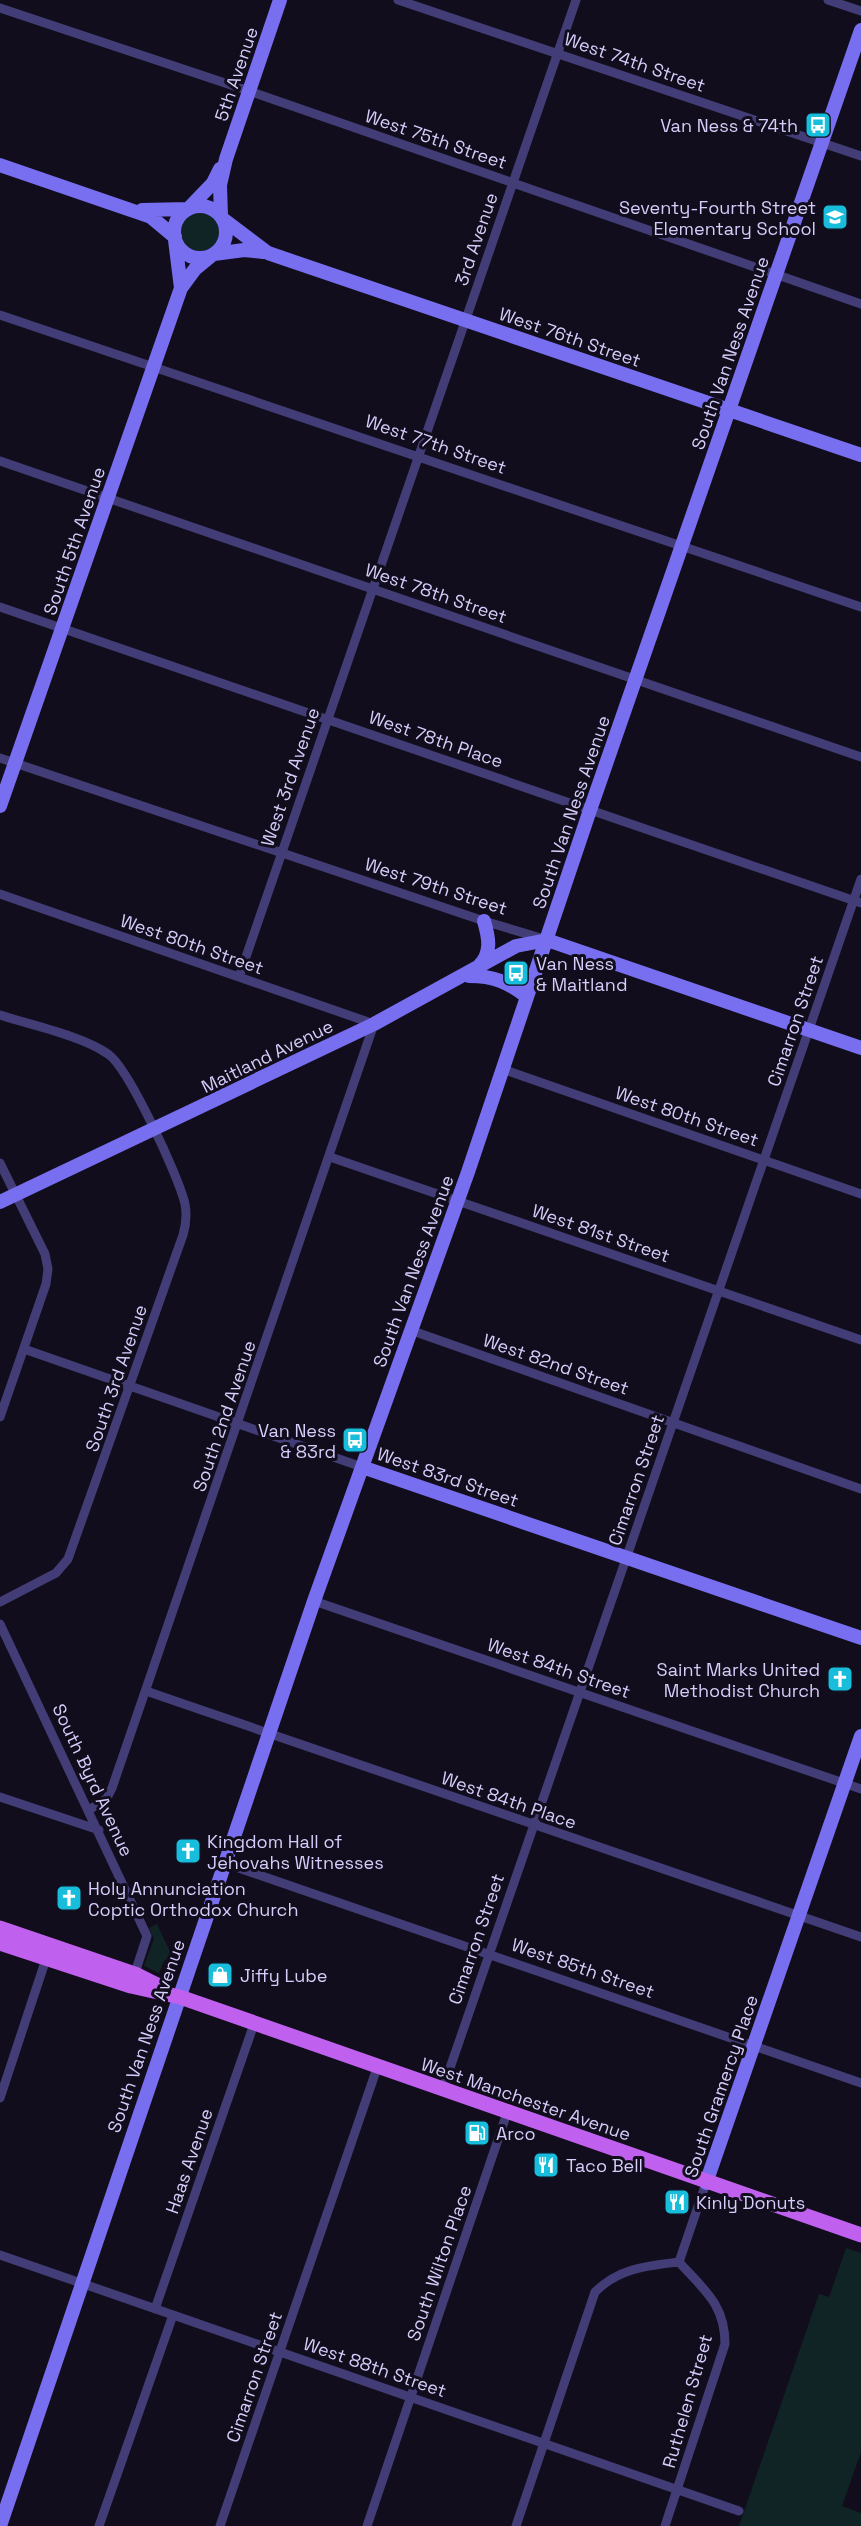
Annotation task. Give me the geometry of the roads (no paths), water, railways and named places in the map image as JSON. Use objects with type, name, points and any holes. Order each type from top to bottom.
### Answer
[{"type":"main road","points":[[0,1928],[133,1980]]},
{"type":"main road","points":[[0,1943],[46,1959],[133,1980]]},
{"type":"main road","name":"West Manchester Avenue","points":[[133,1980],[442,2091],[861,2235]]},
{"type":"street","name":"5th Avenue","points":[[222,217],[220,185],[226,159],[280,0]]},
{"type":"street","name":"West 74th Street","points":[[398,0],[861,156]]},
{"type":"street","name":"3rd Avenue","points":[[465,320],[576,0]]},
{"type":"street","points":[[828,0],[861,11]]},
{"type":"street","name":"West 75th Street","points":[[0,8],[249,91],[861,304]]},
{"type":"street","name":"South Van Ness Avenue","points":[[0,2524],[314,1601],[547,940],[635,679],[861,30]]},
{"type":"street","name":"5th Avenue","points":[[189,208],[213,183],[226,159]]},
{"type":"street","points":[[0,165],[151,217],[175,238],[182,250],[190,255],[204,257],[213,254],[224,242],[226,226],[222,217],[203,206],[160,211],[130,209]]},
{"type":"street","points":[[175,238],[177,220],[189,208]]},
{"type":"street","name":"West 76th Street","points":[[222,217],[268,253]]},
{"type":"street","name":"South 5th Avenue","points":[[175,238],[181,288]]},
{"type":"street","name":"West 76th Street","points":[[213,254],[244,250],[268,253],[861,455]]},
{"type":"street","name":"South 5th Avenue","points":[[0,806],[181,288],[195,269],[213,254]]},
{"type":"street","name":"West 77th Street","points":[[0,315],[861,607]]},
{"type":"street","points":[[373,589],[465,320]]},
{"type":"street","name":"West 78th Street","points":[[0,461],[861,757]]},
{"type":"street","name":"West 3rd Avenue","points":[[239,977],[373,589]]},
{"type":"street","name":"West 78th Place","points":[[0,607],[857,901]]},
{"type":"street","name":"West 79th Street","points":[[0,758],[484,921],[547,940],[861,1048]]},
{"type":"street","name":"Cimarron Street","points":[[442,2091],[718,1290],[857,901],[861,879]]},
{"type":"street","name":"West 80th Street","points":[[0,894],[374,1024]]},
{"type":"street","points":[[469,973],[485,960],[488,936],[484,921]]},
{"type":"street","name":"Maitland Avenue","points":[[0,1202],[374,1024],[516,946],[547,940]]},
{"type":"street","points":[[469,973],[494,977],[527,997]]},
{"type":"street","points":[[0,1015],[90,1045],[109,1054],[121,1066],[153,1130]]},
{"type":"street","name":"South 2nd Avenue","points":[[89,1810],[107,1798],[112,1788],[374,1024]]},
{"type":"street","name":"West 80th Street","points":[[502,1069],[861,1194]]},
{"type":"street","name":"South 3rd Avenue","points":[[0,1602],[56,1573],[68,1560],[183,1236],[186,1216],[183,1197],[153,1130]]},
{"type":"street","name":"West 81st Street","points":[[330,1157],[861,1340]]},
{"type":"street","points":[[0,1163],[45,1254],[48,1269],[46,1284],[0,1417]]},
{"type":"street","name":"West 82nd Street","points":[[410,1330],[861,1489]]},
{"type":"street","name":"West 83rd Street","points":[[24,1349],[861,1638]]},
{"type":"street","name":"West 84th Street","points":[[314,1601],[861,1789]]},
{"type":"street","name":"South Byrd Avenue","points":[[0,1624],[147,1936],[133,1980]]},
{"type":"street","name":"West 84th Place","points":[[146,1691],[861,1937]]},
{"type":"street","name":"South Gramercy Place","points":[[679,2262],[861,1736]]},
{"type":"street","points":[[0,1797],[99,1830]]},
{"type":"street","name":"West 85th Street","points":[[224,1863],[861,2083]]},
{"type":"street","points":[[0,2098],[46,1959]]},
{"type":"street","name":"Haas Avenue","points":[[155,2309],[254,2024]]},
{"type":"street","name":"Cimarron Street","points":[[219,2526],[377,2068]]},
{"type":"street","name":"South Wilton Place","points":[[367,2526],[507,2113]]},
{"type":"street","name":"West 88th Street","points":[[0,2255],[739,2511]]},
{"type":"street","points":[[516,2526],[595,2292],[606,2281],[628,2270],[679,2262]]},
{"type":"street","name":"Ruthelen Street","points":[[665,2526],[725,2344],[725,2323],[713,2299],[679,2262]]},
{"type":"street","points":[[99,2526],[173,2315]]},
{"type":"street","points":[[0,2524],[7,2526]]},
{"type":"place","name":"Van Ness & 74th","points":[[818,125]]},
{"type":"place","name":"Seventy-Fourth Street Elementary School","points":[[835,217]]},
{"type":"place","name":"Van Ness & Maitland","points":[[516,973]]},
{"type":"place","name":"Van Ness & 83rd","points":[[355,1440]]},
{"type":"place","name":"Saint Marks United Methodist Church","points":[[840,1679]]},
{"type":"place","name":"Kingdom Hall of Jehovahs Witnesses","points":[[188,1851]]},
{"type":"place","name":"Holy Annunciation Coptic Orthodox Church","points":[[69,1898]]},
{"type":"place","name":"Jiffy Lube","points":[[220,1975]]},
{"type":"place","name":"Arco","points":[[477,2133]]},
{"type":"place","name":"Taco Bell","points":[[546,2165]]},
{"type":"place","name":"Kinly Donuts","points":[[677,2202]]}]
